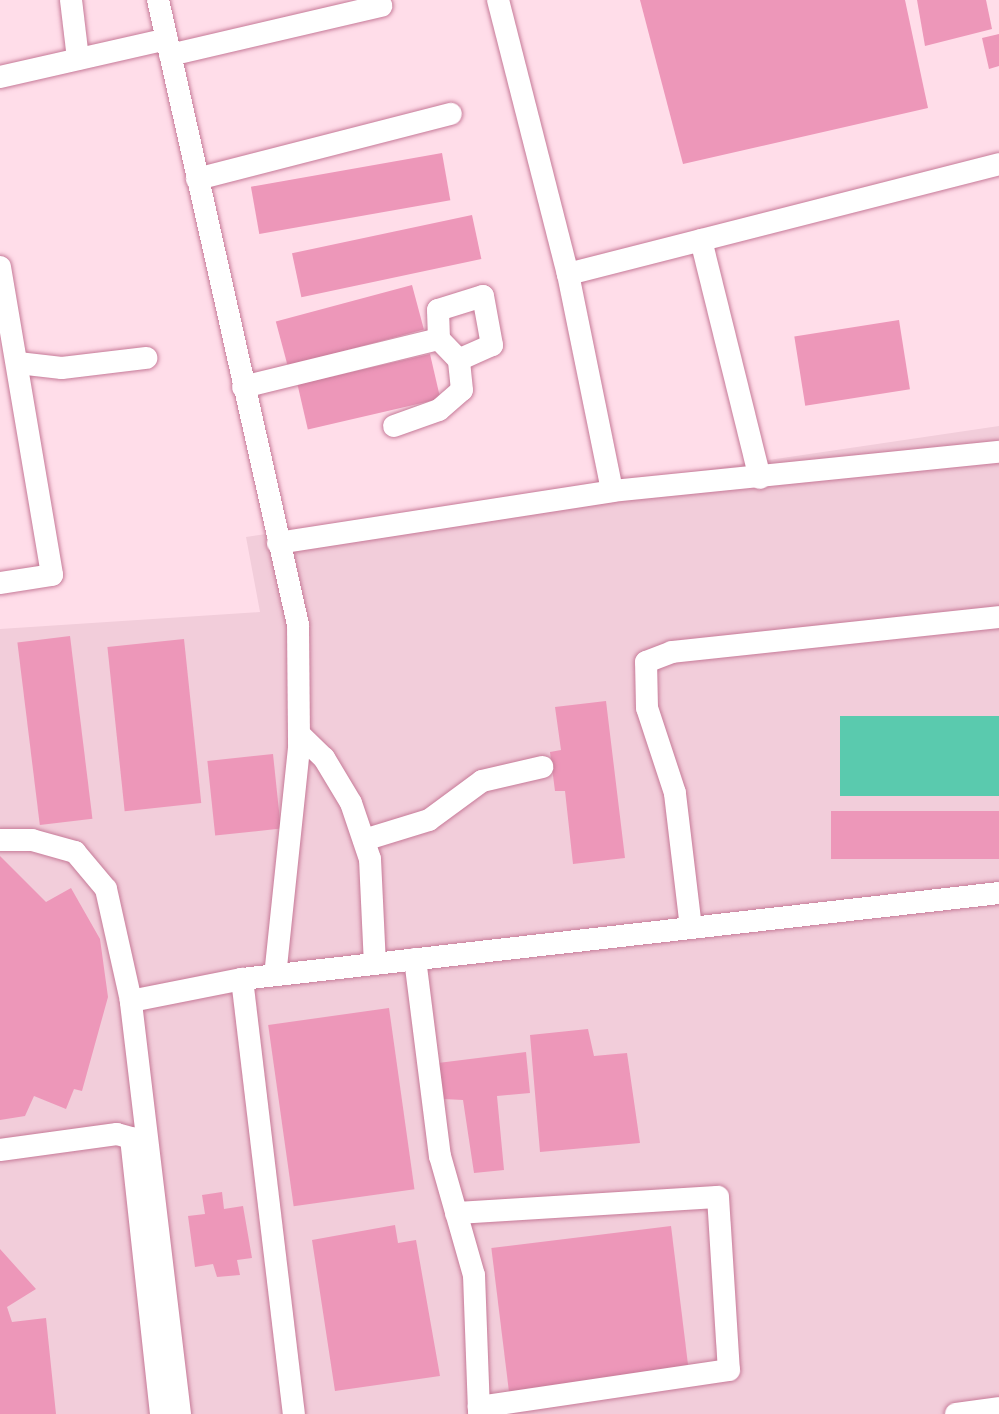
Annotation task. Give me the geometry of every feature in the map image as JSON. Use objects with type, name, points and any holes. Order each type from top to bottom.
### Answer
[{"type":"street","points":[[70,0],[78,59]]},
{"type":"street","points":[[158,0],[301,651],[299,734],[275,975]]},
{"type":"street","points":[[498,0],[568,274],[612,492]]},
{"type":"street","points":[[0,76],[382,6]]},
{"type":"street","points":[[197,179],[452,114]]},
{"type":"street","points":[[568,274],[999,164]]},
{"type":"street","points":[[701,240],[760,478]]},
{"type":"street","points":[[0,583],[52,576],[12,370],[1,278]]},
{"type":"street","points":[[394,426],[454,402],[462,390],[459,360],[439,338],[438,310],[483,296],[492,345],[459,360]]},
{"type":"street","points":[[243,387],[439,338]]},
{"type":"street","points":[[12,370],[146,358]]},
{"type":"street","points":[[278,543],[612,492],[999,452]]},
{"type":"street","points":[[691,928],[675,793],[647,708],[646,662],[672,652],[999,617]]},
{"type":"street","points":[[299,734],[333,773],[364,840],[375,964]]},
{"type":"street","points":[[364,840],[429,820],[482,781],[542,766]]},
{"type":"street","points":[[0,840],[32,840],[76,852],[106,889],[131,1000],[140,1094],[130,1130],[161,1414]]},
{"type":"street","points":[[131,1000],[242,978],[999,893]]},
{"type":"street","points":[[415,959],[440,1156],[456,1212],[474,1275],[479,1411],[730,1370],[718,1198],[456,1212]]},
{"type":"street","points":[[242,978],[294,1414]]},
{"type":"street","points":[[0,1150],[130,1130]]},
{"type":"street","points":[[130,1130],[180,1414]]},
{"type":"street","points":[[956,1414],[999,1408]]},
{"type":"shaded area","points":[[999,426],[999,1414],[0,1414],[0,629],[260,612],[246,537]]},
{"type":"shaded area","points":[[840,716],[999,716],[999,796],[840,796]]},
{"type":"building","points":[[640,0],[905,0],[928,108],[683,164]]},
{"type":"building","points":[[917,0],[986,0],[992,29],[925,46]]},
{"type":"building","points":[[999,34],[999,66],[989,69],[982,38]]},
{"type":"building","points":[[442,153],[450,200],[259,234],[251,187]]},
{"type":"building","points":[[472,215],[481,259],[301,297],[292,253]]},
{"type":"building","points":[[412,285],[424,329],[288,366],[276,321]]},
{"type":"building","points":[[899,320],[910,389],[805,406],[794,337]]},
{"type":"building","points":[[430,354],[440,399],[308,429],[297,385]]},
{"type":"building","points":[[70,636],[92,819],[40,825],[17,642]]},
{"type":"building","points":[[184,639],[201,803],[125,811],[107,647]]},
{"type":"building","points":[[606,701],[625,858],[573,864],[565,791],[555,791],[550,752],[561,750],[555,707]]},
{"type":"building","points":[[273,754],[281,829],[215,835],[207,761]]},
{"type":"building","points":[[831,811],[999,811],[999,859],[831,859]]},
{"type":"building","points":[[0,856],[46,902],[71,888],[100,939],[108,997],[82,1091],[74,1089],[66,1109],[34,1096],[25,1116],[0,1120]]},
{"type":"building","points":[[389,1008],[414,1189],[294,1206],[268,1025]]},
{"type":"building","points":[[588,1029],[594,1056],[627,1053],[640,1143],[540,1152],[530,1035]]},
{"type":"building","points":[[526,1052],[530,1093],[497,1096],[504,1170],[474,1173],[463,1100],[444,1099],[438,1063]]},
{"type":"building","points":[[222,1192],[224,1209],[243,1206],[252,1258],[237,1260],[240,1275],[217,1277],[213,1264],[195,1267],[188,1216],[205,1214],[202,1195]]},
{"type":"building","points":[[395,1225],[398,1243],[416,1240],[440,1376],[335,1391],[312,1240]]},
{"type":"building","points":[[671,1226],[689,1373],[509,1395],[491,1248]]},
{"type":"building","points":[[0,1249],[36,1289],[7,1307],[12,1322],[46,1318],[56,1414],[0,1414]]}]
